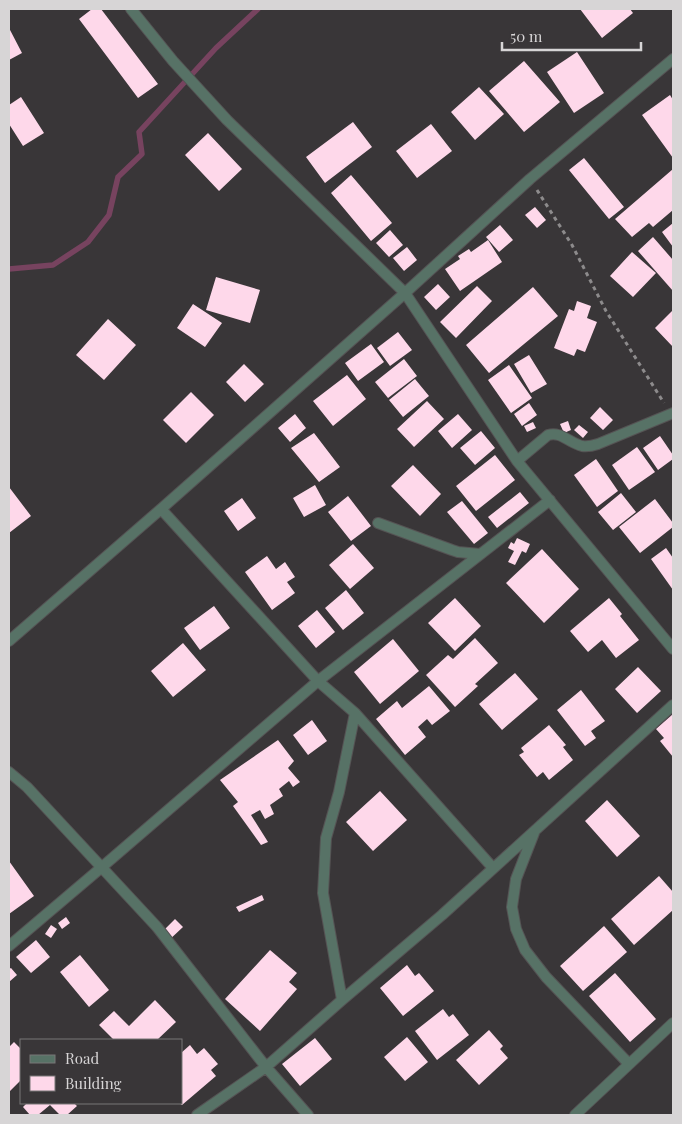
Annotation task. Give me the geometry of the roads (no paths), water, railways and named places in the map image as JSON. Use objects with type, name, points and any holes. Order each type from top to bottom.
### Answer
[{"type":"street","points":[[131,9],[227,120],[405,293],[517,461],[673,649]]},
{"type":"street","points":[[9,641],[405,293],[530,179],[673,59]]},
{"type":"street","points":[[517,461],[548,435],[554,433],[584,447],[590,446],[672,413]]},
{"type":"street","points":[[9,946],[318,681],[550,500]]},
{"type":"street","points":[[161,509],[318,681],[354,713],[493,868]]},
{"type":"street","points":[[378,523],[458,552],[480,554]]},
{"type":"street","points":[[198,1115],[266,1067],[442,915],[673,705]]},
{"type":"street","points":[[342,1000],[323,894],[323,884],[326,838],[339,792],[354,713]]},
{"type":"street","points":[[9,772],[26,787],[157,927],[266,1067],[308,1115]]},
{"type":"street","points":[[535,830],[516,879],[512,906],[516,929],[524,950],[546,977],[629,1064]]},
{"type":"street","points":[[575,1115],[673,1023]]},
{"type":"waterway","points":[[9,269],[53,265],[88,242],[109,215],[118,177],[142,154],[139,132],[216,48],[258,9]]}]
